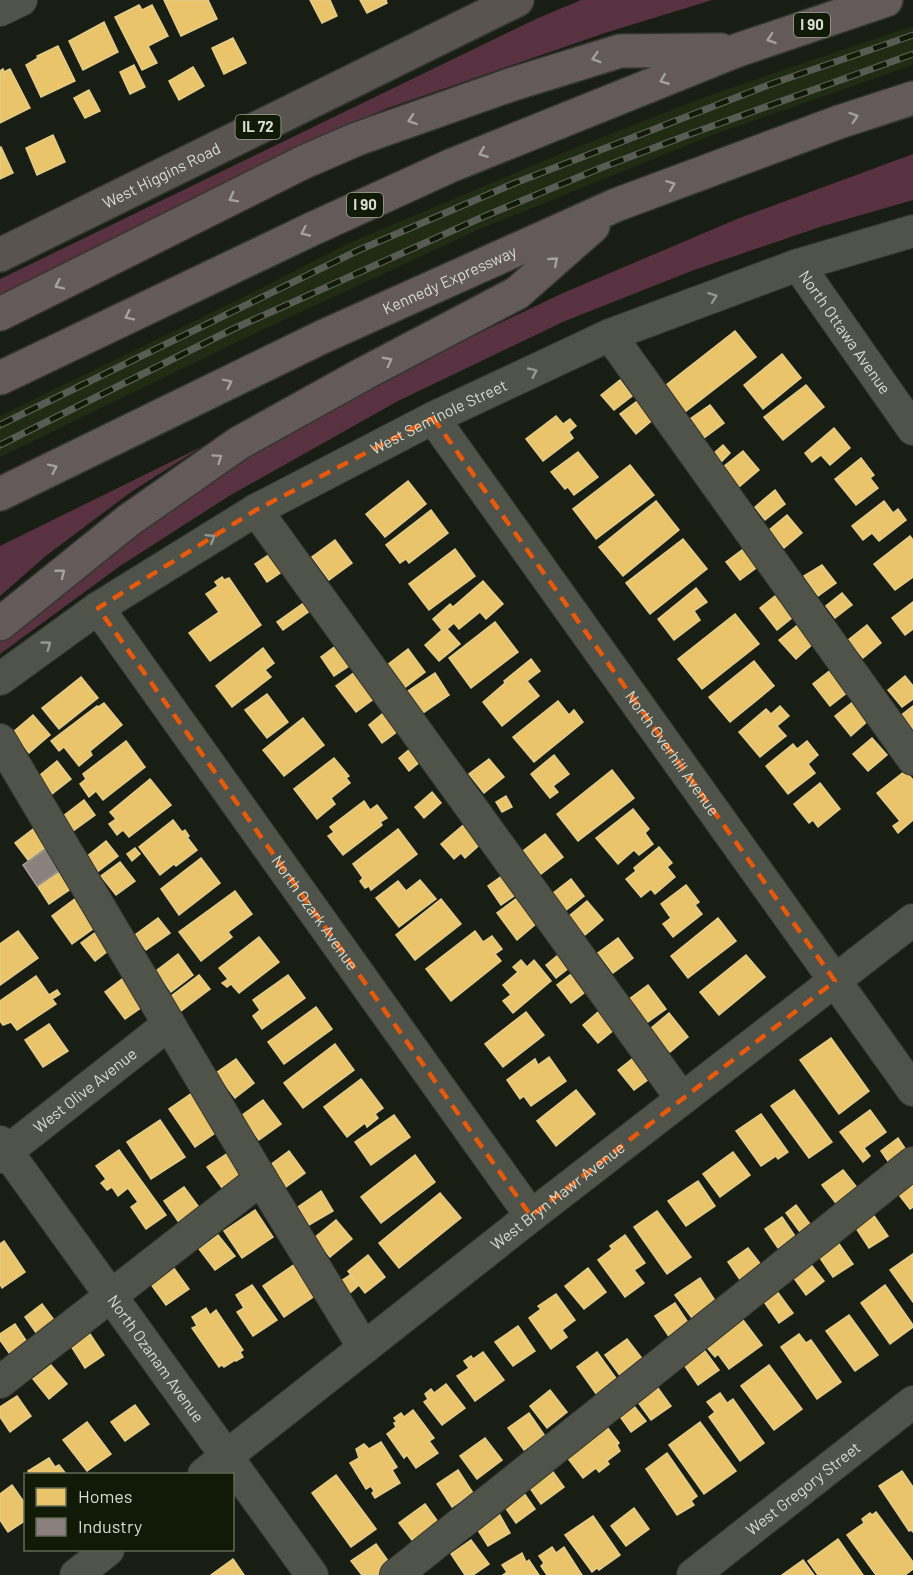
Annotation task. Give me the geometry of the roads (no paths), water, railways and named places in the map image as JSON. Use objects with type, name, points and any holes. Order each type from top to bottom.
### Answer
[{"type":"highway","name":"I 90","points":[[0,378],[312,229],[450,166],[738,50],[886,0]]},
{"type":"highway","points":[[0,314],[304,162],[357,139],[510,85],[620,51],[738,50]]},
{"type":"highway","name":"Kennedy Expressway","points":[[0,494],[322,337],[616,206],[839,122],[913,98]]},
{"type":"highway","points":[[0,624],[129,520],[239,443],[517,293],[616,206]]},
{"type":"main road","name":"West Higgins Road","points":[[0,255],[517,0]]},
{"type":"street","points":[[0,10],[21,0]]},
{"type":"street","name":"West Seminole Street","points":[[0,679],[98,608],[256,510],[433,418],[610,335],[798,265],[913,231]]},
{"type":"street","name":"North Ottawa Avenue","points":[[798,265],[913,429]]},
{"type":"street","points":[[610,335],[913,759]]},
{"type":"street","name":"North Overhill Avenue","points":[[433,418],[913,1090]]},
{"type":"street","points":[[256,510],[682,1099]]},
{"type":"street","name":"North Ozark Avenue","points":[[98,608],[531,1216]]},
{"type":"street","points":[[0,740],[364,1348]]},
{"type":"street","name":"West Bryn Mawr Avenue","points":[[215,1466],[531,1216],[913,920]]},
{"type":"street","name":"West Olive Avenue","points":[[2,1150],[169,1024]]},
{"type":"street","name":"North Ozanam Avenue","points":[[2,1150],[111,1296],[215,1466]]},
{"type":"street","points":[[396,1575],[913,1163]]},
{"type":"street","points":[[0,1382],[261,1179]]},
{"type":"street","name":"West Gregory Street","points":[[693,1575],[913,1402]]},
{"type":"street","name":"North Ozanam Avenue","points":[[234,1487],[312,1575]]},
{"type":"street","points":[[76,1575],[107,1551]]},
{"type":"railway","points":[[0,425],[359,250],[515,183],[771,84],[913,35]]},
{"type":"railway","points":[[0,445],[233,329],[485,216],[693,133],[913,54]]}]
